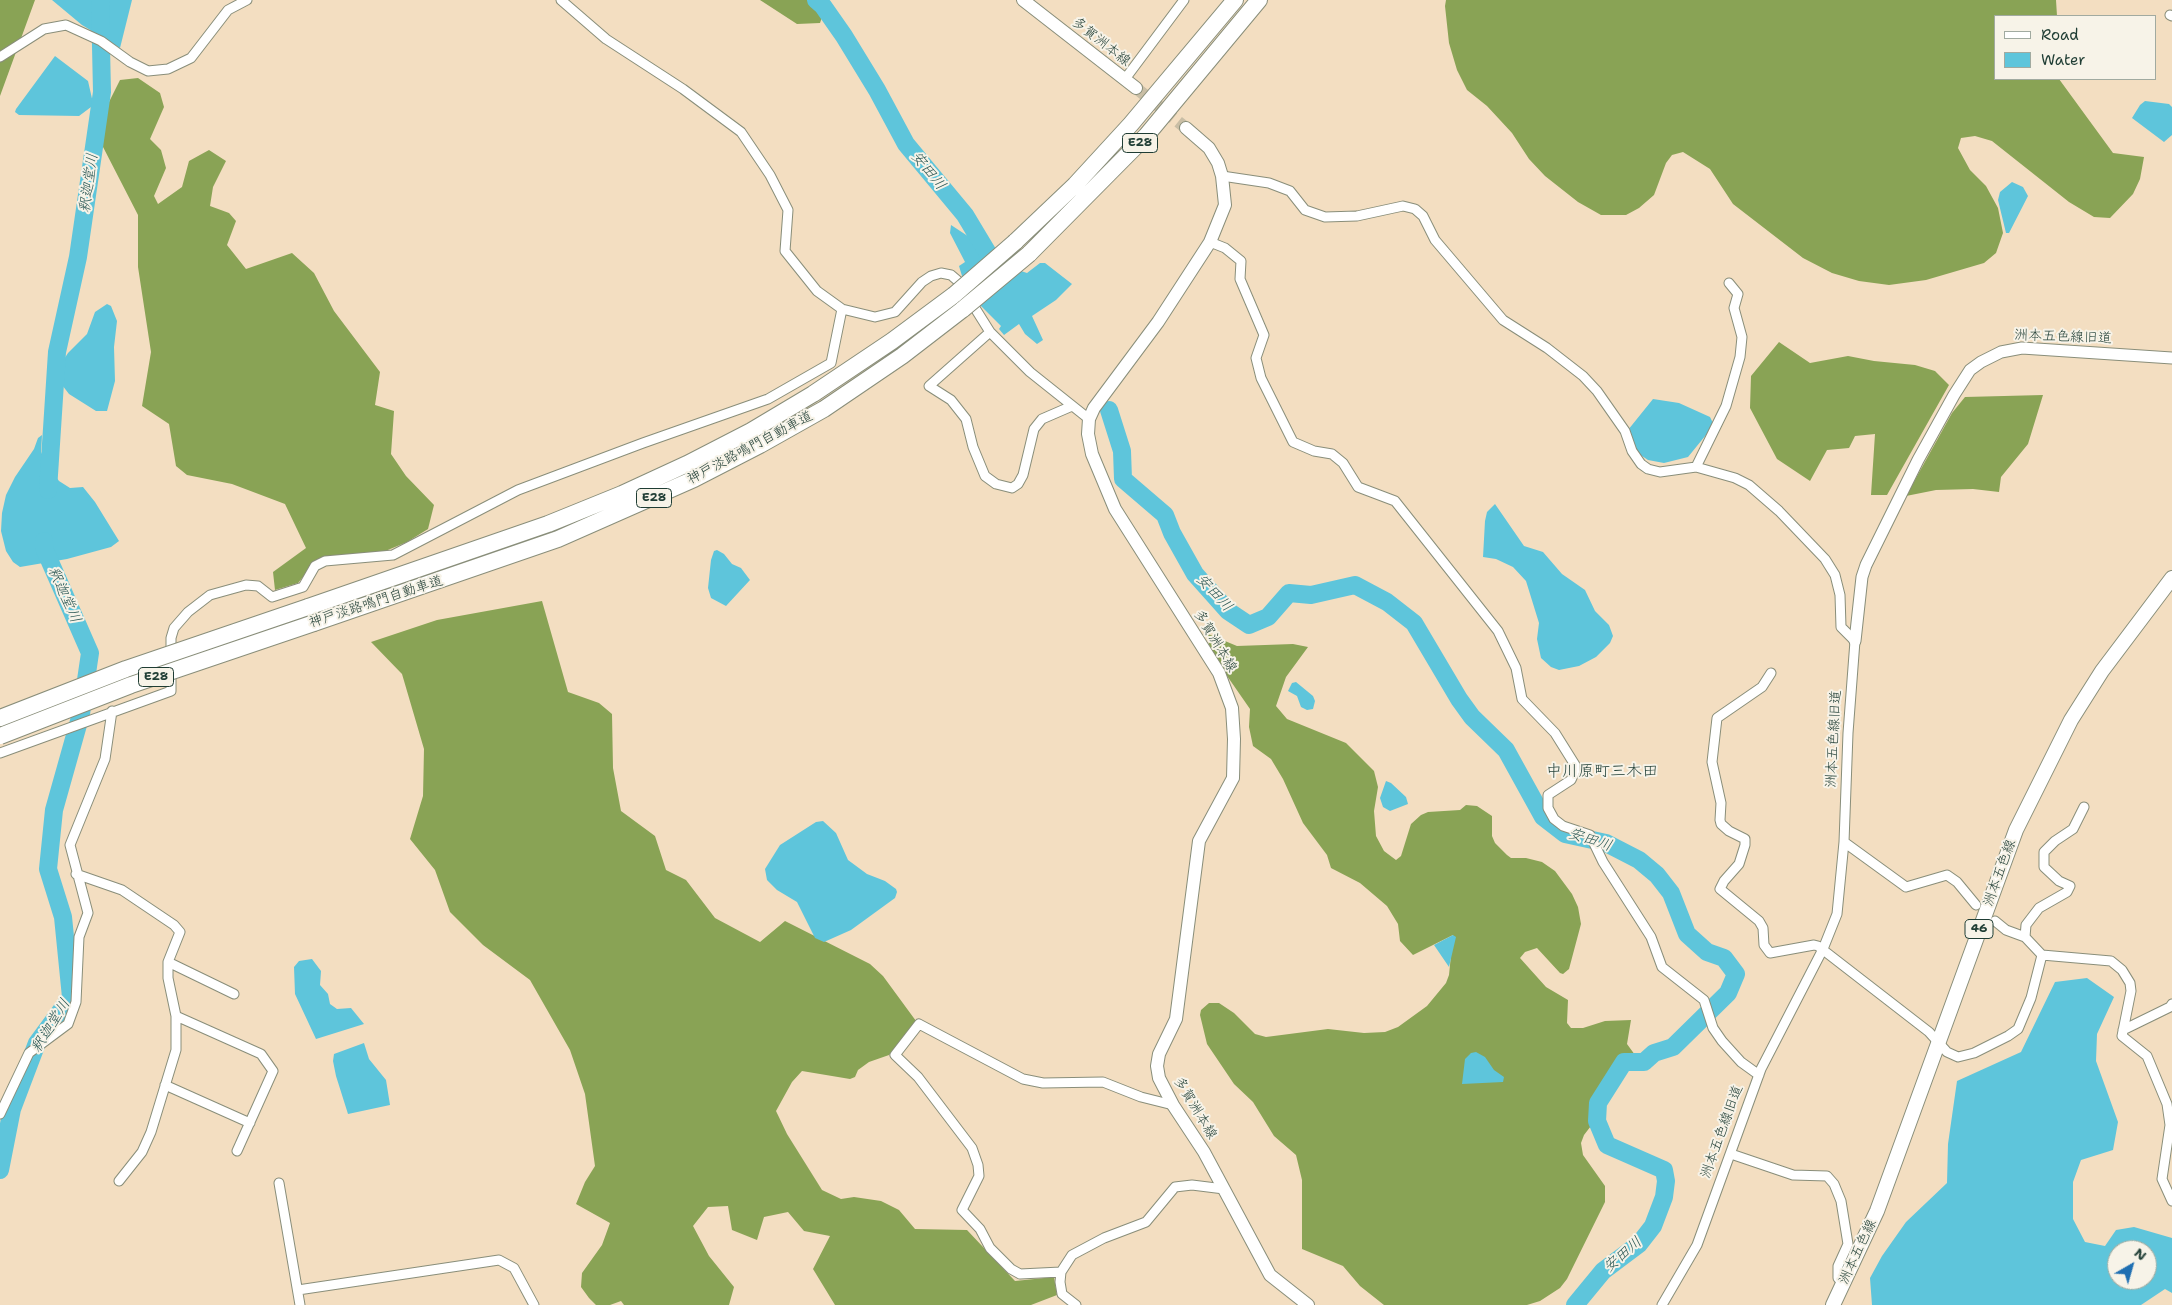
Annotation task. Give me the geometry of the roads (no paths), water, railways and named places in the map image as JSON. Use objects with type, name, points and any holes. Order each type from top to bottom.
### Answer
[{"type":"highway","name":"神戸淡路鳴門自動車道","points":[[0,718],[135,666],[311,615],[558,539],[694,479],[824,409],[902,356],[963,309],[1029,254],[1146,136],[1259,0]]},
{"type":"highway","name":"神戸淡路鳴門自動車道","points":[[0,736],[622,494],[687,464],[751,431],[813,394],[892,341],[954,294],[1015,242],[1075,185],[1125,131],[1230,5]]},
{"type":"main road","name":"多賀洲本線","points":[[1023,0],[1136,88]]},
{"type":"main road","points":[[1088,419],[1094,408],[1158,322],[1210,242],[1225,205],[1222,176],[1210,148],[1186,128]]},
{"type":"main road","name":"多賀洲本線","points":[[1088,419],[1088,434],[1092,454],[1115,509],[1219,673],[1232,708],[1234,739],[1233,778],[1199,840],[1176,1019],[1159,1054],[1157,1066],[1159,1078],[1173,1105],[1204,1152],[1270,1275],[1308,1305]]},
{"type":"main road","name":"洲本五色線","points":[[1833,1305],[1877,1211],[2012,838],[2071,720],[2102,671],[2172,578]]},
{"type":"street","points":[[0,57],[44,30],[66,25],[102,41],[130,62],[148,71],[168,69],[191,58],[228,10],[247,0]]},
{"type":"street","points":[[561,0],[606,39],[683,89],[741,132],[770,175],[788,210],[785,251],[817,290],[842,309],[874,318],[895,312],[922,282],[930,276],[940,273],[951,275],[958,281],[990,332],[1030,372],[1088,419]]},
{"type":"street","points":[[1125,79],[1184,0]]},
{"type":"street","points":[[1222,176],[1269,183],[1290,191],[1305,210],[1325,217],[1357,216],[1403,206],[1416,209],[1423,216],[1435,240],[1503,320],[1584,376],[1598,391],[1625,431],[1632,451],[1641,464],[1648,469],[1660,472],[1696,467],[1735,478],[1749,485],[1779,511],[1825,559],[1838,582],[1841,627],[1855,642]]},
{"type":"street","points":[[1210,242],[1225,248],[1241,261],[1240,279],[1264,335],[1256,358],[1261,378],[1293,442],[1314,451],[1332,454],[1343,463],[1358,486],[1394,501],[1498,631],[1516,668],[1522,699],[1555,733],[1574,765],[1575,771],[1571,780],[1548,795],[1548,808],[1554,819],[1563,826],[1590,835],[1603,862],[1651,937],[1662,966],[1700,996],[1709,1012],[1713,1028],[1722,1041],[1741,1062],[1759,1075]]},
{"type":"street","points":[[1696,467],[1726,406],[1740,357],[1742,337],[1734,308],[1738,294],[1729,283]]},
{"type":"street","points":[[0,752],[171,691],[171,638],[174,628],[188,612],[210,595],[246,585],[258,586],[272,597],[303,587],[315,566],[325,561],[393,554],[518,490],[768,399],[831,363],[842,309]]},
{"type":"street","points":[[990,332],[929,386],[951,400],[966,419],[973,447],[985,476],[996,484],[1012,488],[1018,484],[1023,475],[1034,429],[1042,419],[1072,406]]},
{"type":"street","name":"洲本五色線旧道","points":[[1662,1305],[1697,1245],[1759,1075],[1788,1014],[1823,949],[1837,914],[1844,842],[1848,733],[1862,577],[1866,565],[1918,460],[1970,370],[1980,362],[2001,352],[2022,348],[2172,358]]},
{"type":"street","points":[[1771,673],[1762,687],[1717,718],[1712,762],[1721,804],[1721,824],[1729,831],[1745,839],[1739,864],[1724,881],[1720,889],[1760,921],[1763,928],[1764,946],[1770,953],[1814,945],[1823,949],[1929,1032],[1947,1052],[1958,1057],[1974,1053],[2008,1036],[2018,1028],[2031,998],[2042,955]]},
{"type":"street","points":[[0,1114],[31,1052],[68,1024],[76,1002],[79,937],[88,913],[76,874],[70,845],[106,759],[112,711]]},
{"type":"street","points":[[2025,938],[2026,924],[2039,908],[2067,892],[2070,886],[2059,881],[2044,867],[2044,852],[2055,841],[2073,829],[2084,807]]},
{"type":"street","points":[[1844,842],[1906,887],[1947,875],[1957,882],[1976,905]]},
{"type":"street","points":[[76,874],[122,890],[174,925],[180,932],[168,962],[168,978],[176,1016],[176,1050],[151,1132],[142,1152],[119,1181]]},
{"type":"street","points":[[1995,921],[2006,930],[2025,938],[2042,955],[2111,961],[2127,976],[2131,991],[2122,1036],[2147,1056],[2167,1104],[2170,1125],[2162,1178],[2172,1202]]},
{"type":"street","points":[[168,962],[234,994]]},
{"type":"street","points":[[2123,1030],[2170,1007],[2172,1004]]},
{"type":"street","points":[[176,1016],[261,1054],[272,1071],[237,1151]]},
{"type":"street","points":[[1061,1272],[1020,1274],[1011,1269],[990,1248],[980,1229],[962,1210],[979,1176],[972,1148],[918,1076],[896,1056],[919,1024],[1024,1079],[1043,1083],[1103,1082],[1141,1097],[1173,1105]]},
{"type":"street","points":[[165,1085],[250,1123]]},
{"type":"street","points":[[1731,1154],[1793,1175],[1827,1176],[1834,1184],[1841,1201],[1848,1244],[1838,1266],[1838,1278],[1844,1284]]},
{"type":"street","points":[[280,1183],[300,1305]]},
{"type":"street","points":[[1076,1305],[1062,1294],[1061,1272],[1072,1255],[1104,1238],[1146,1222],[1175,1186],[1192,1185],[1224,1189]]},
{"type":"street","points":[[298,1290],[499,1260],[514,1268],[534,1305]]},
{"type":"water","points":[[52,0],[132,0],[120,48],[82,25]]},
{"type":"water","points":[[55,56],[88,81],[93,103],[91,107],[79,116],[19,115],[15,112],[16,109]]},
{"type":"water","points":[[2145,101],[2169,104],[2172,107],[2172,135],[2164,142],[2132,118],[2140,105]]},
{"type":"water","points":[[2012,182],[2023,187],[2028,196],[2009,233],[2006,233],[1998,200],[2000,192]]},
{"type":"water","points":[[951,225],[1021,271],[1027,273],[1040,263],[1045,263],[1072,284],[1056,300],[1032,316],[1043,340],[1037,344],[1025,334],[1019,324],[1004,335],[999,329],[1001,326],[980,305],[962,276],[959,266],[965,262],[950,233]]},
{"type":"water","points":[[107,304],[111,306],[117,321],[114,347],[115,381],[107,411],[96,411],[69,394],[59,381],[59,367],[68,353],[87,334],[95,312]]},
{"type":"water","points":[[1653,399],[1679,403],[1710,417],[1713,423],[1710,430],[1688,457],[1664,463],[1648,460],[1636,452],[1628,430]]},
{"type":"water","points":[[42,435],[41,452],[46,463],[59,481],[70,488],[83,487],[95,502],[119,541],[111,547],[67,559],[20,567],[13,562],[6,551],[1,531],[2,513],[6,495],[15,477],[34,449],[38,438]]},
{"type":"water","points":[[1495,504],[1524,546],[1543,552],[1562,574],[1585,590],[1595,611],[1609,625],[1613,636],[1610,643],[1596,657],[1579,666],[1559,670],[1551,667],[1541,658],[1537,639],[1539,623],[1526,581],[1513,567],[1496,559],[1483,557],[1487,512]]},
{"type":"water","points":[[717,550],[724,554],[732,564],[741,568],[750,580],[726,606],[711,598],[708,588],[711,560],[714,551]]},
{"type":"water","points":[[1296,682],[1313,696],[1315,701],[1313,709],[1307,710],[1301,707],[1297,696],[1288,691],[1292,683]]},
{"type":"water","points":[[1386,781],[1391,783],[1406,797],[1408,804],[1390,811],[1383,807],[1380,798]]},
{"type":"water","points":[[823,821],[836,833],[848,860],[867,874],[885,881],[896,889],[897,892],[895,898],[851,930],[824,942],[815,938],[797,902],[777,890],[767,880],[765,869],[780,845],[816,822]]},
{"type":"water","points":[[1453,935],[1456,937],[1449,967],[1434,945]]},
{"type":"water","points":[[312,959],[321,971],[320,985],[328,994],[330,1004],[337,1009],[351,1008],[364,1024],[316,1039],[295,994],[294,967],[299,961]]},
{"type":"water","points":[[2087,978],[2114,997],[2097,1034],[2096,1061],[2118,1122],[2113,1150],[2081,1160],[2073,1182],[2073,1219],[2085,1242],[2105,1246],[2107,1243],[2107,1290],[2157,1290],[2157,1240],[2109,1240],[2116,1230],[2134,1227],[2172,1238],[2172,1293],[2165,1289],[2141,1305],[1872,1305],[1870,1278],[1882,1256],[1906,1222],[1947,1183],[1948,1144],[1957,1081],[2021,1052],[2055,982]]},
{"type":"water","points":[[364,1043],[369,1059],[386,1080],[390,1105],[348,1114],[336,1076],[333,1061],[334,1054]]},
{"type":"water","points":[[1476,1052],[1485,1057],[1494,1070],[1504,1077],[1503,1082],[1462,1084],[1465,1059],[1471,1053]]},
{"type":"waterway","name":"釈迦堂川","points":[[48,490],[57,352],[78,257],[102,92],[100,0]]},
{"type":"waterway","name":"安田川","points":[[816,0],[823,6],[844,36],[877,90],[906,144],[965,215],[995,265]]},
{"type":"waterway","name":"安田川","points":[[1109,410],[1122,451],[1123,479],[1165,515],[1172,533],[1195,574],[1228,611],[1249,625],[1268,617],[1289,593],[1311,595],[1355,585],[1387,602],[1414,623],[1459,699],[1472,717],[1506,750],[1543,817],[1565,834],[1606,843],[1639,860],[1657,875],[1671,893],[1687,934],[1707,952],[1724,958],[1736,974],[1728,993],[1673,1047],[1654,1053],[1644,1062],[1624,1062],[1598,1103],[1597,1121],[1607,1145],[1664,1170],[1666,1181],[1664,1197],[1653,1226],[1639,1244],[1603,1271],[1575,1305]]},
{"type":"waterway","name":"釈迦堂川","points":[[0,1170],[12,1109],[37,1043],[71,997],[63,917],[48,869],[54,810],[81,714],[90,653],[44,548],[44,541]]},
{"type":"tunnel","points":[[1136,88],[1186,128]]},
{"type":"district","name":"中川原町三木田","points":[[1602,772]]}]
